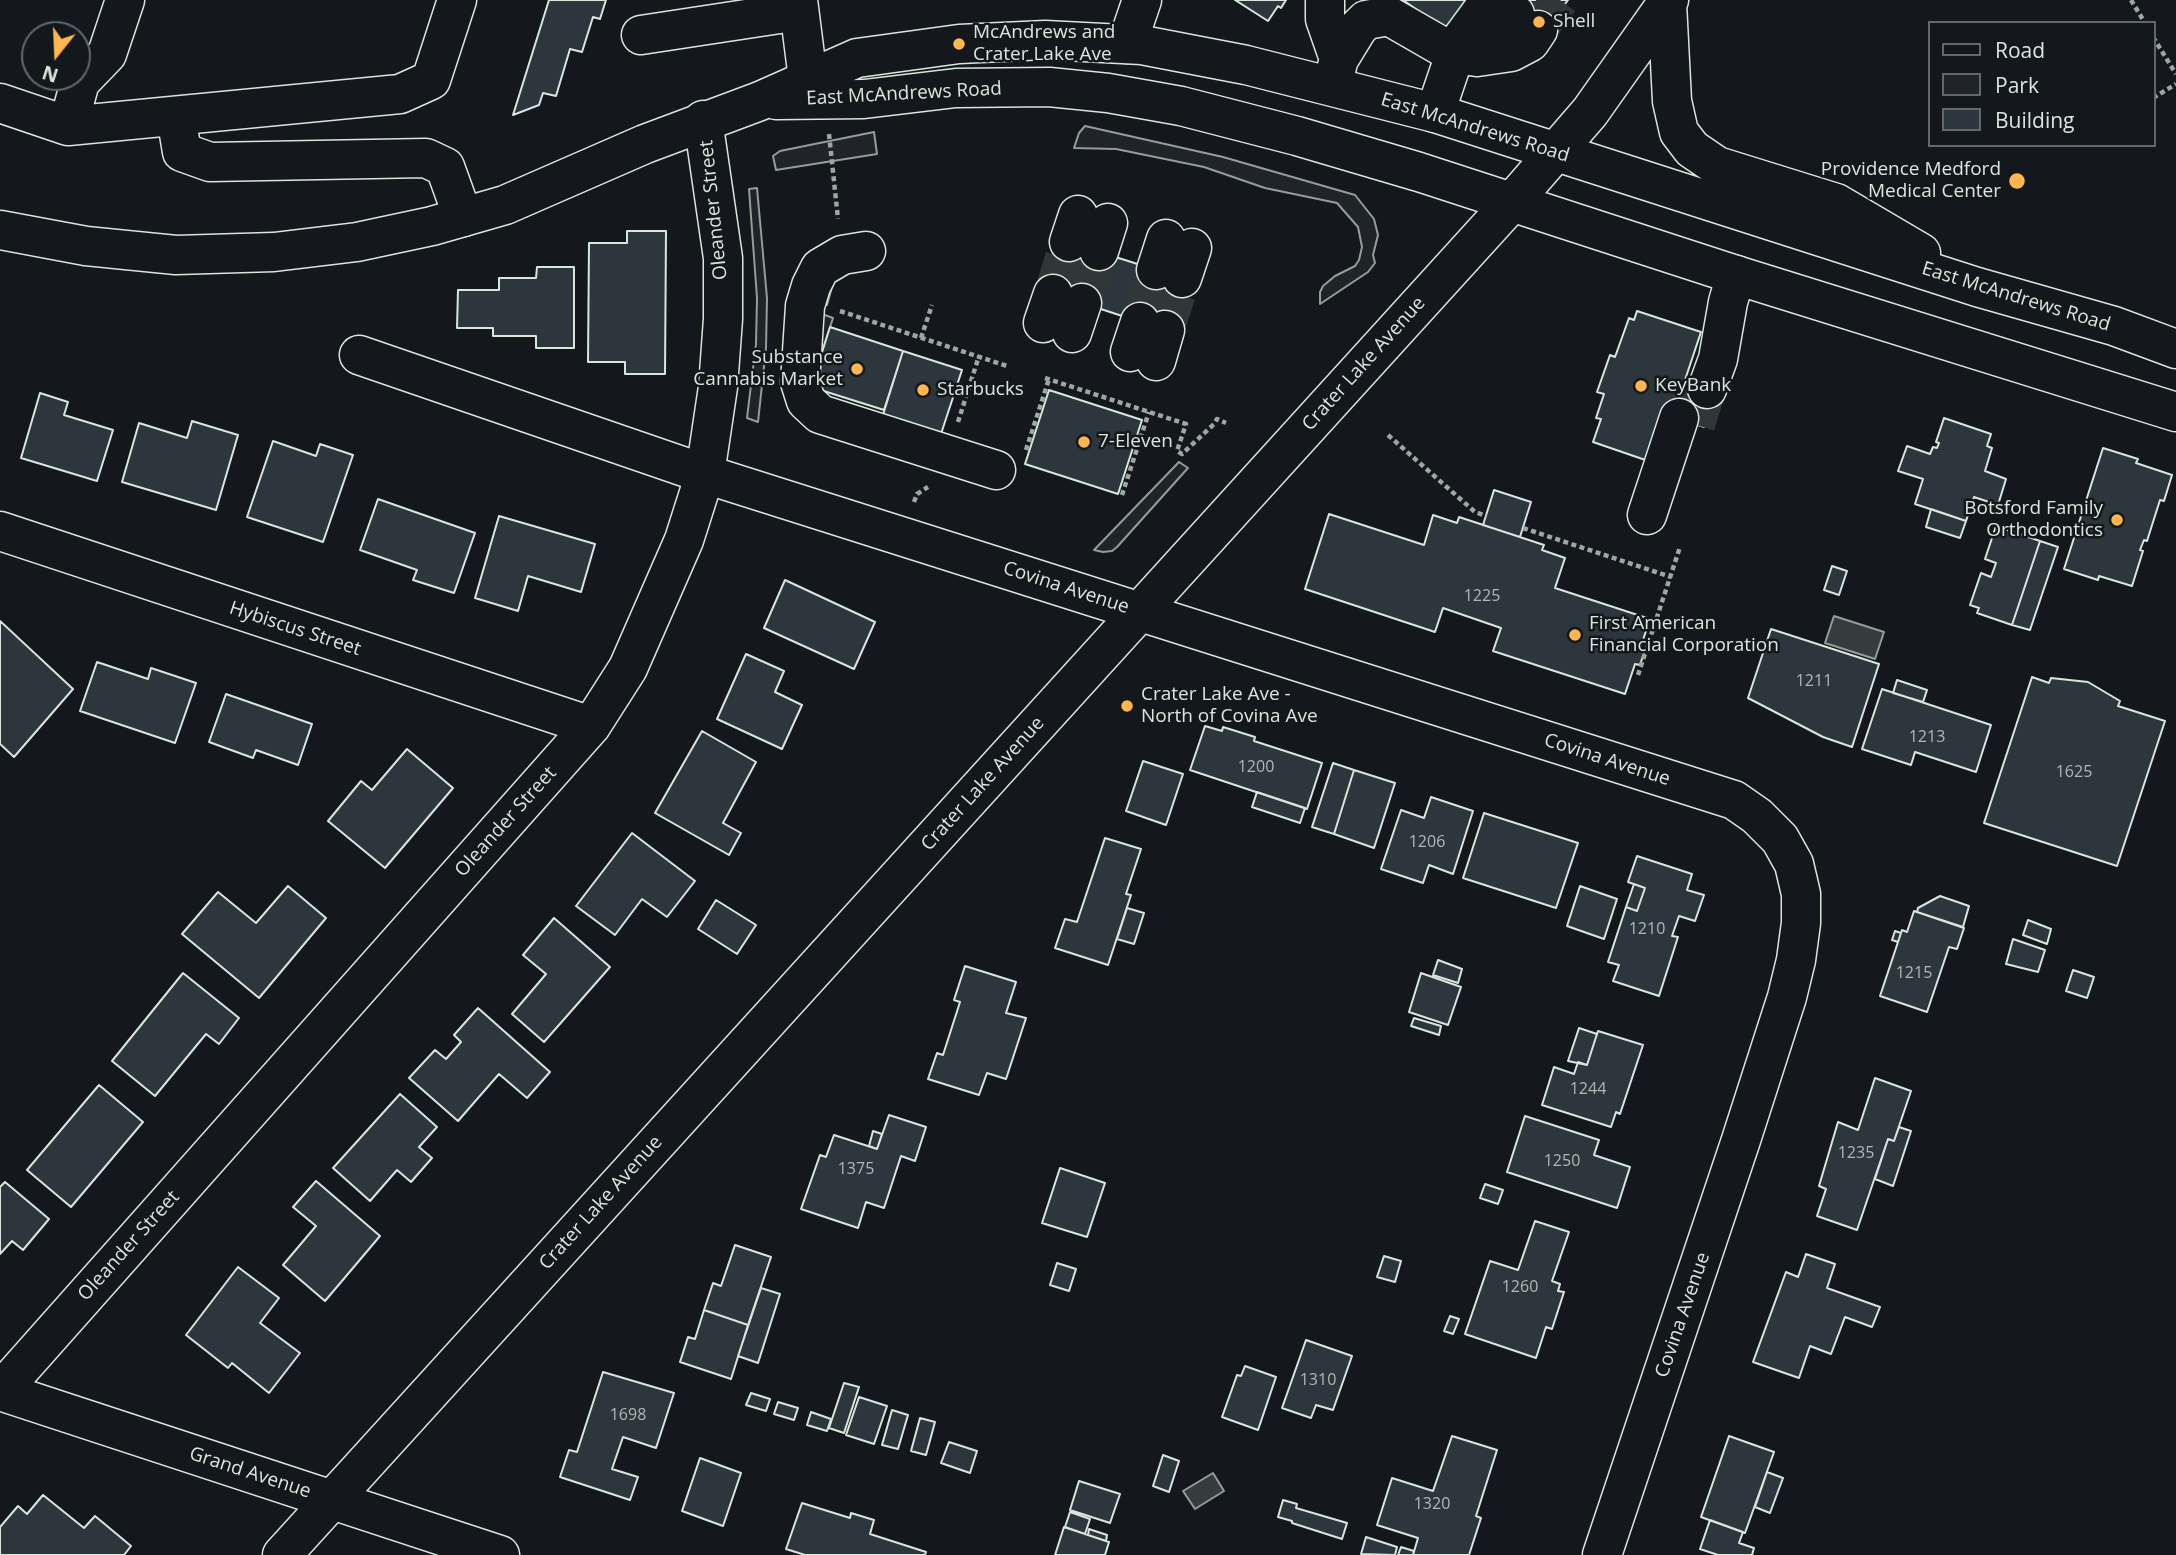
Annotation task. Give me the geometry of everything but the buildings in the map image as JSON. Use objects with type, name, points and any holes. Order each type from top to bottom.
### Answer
[{"type":"main road","points":[[68,125],[80,82],[107,54],[125,0]]},
{"type":"main road","points":[[0,103],[68,125],[400,94],[431,80],[457,0]]},
{"type":"main road","points":[[1127,44],[1142,0]]},
{"type":"main road","points":[[1325,0],[1325,19],[1336,72]]},
{"type":"main road","points":[[1666,1],[1672,101],[1679,132],[1692,149],[1717,166],[1836,203],[1977,287]]},
{"type":"main road","name":"Crater Lake Avenue","points":[[282,1555],[1513,201],[1613,82],[1666,1]]},
{"type":"main road","points":[[641,35],[799,5],[808,79]]},
{"type":"main road","points":[[1336,72],[1358,28],[1367,20],[1389,16],[1463,54],[1511,52],[1530,42],[1515,15],[1463,54],[1434,113]]},
{"type":"main road","name":"East McAndrews Road","points":[[0,230],[86,246],[176,255],[274,252],[357,242],[432,226],[505,205],[703,120],[760,101],[857,58],[959,44],[1045,40],[1127,44],[1246,65],[1336,72],[1434,113],[1977,287],[2114,326],[2176,349]]},
{"type":"main road","name":"East McAndrews Road","points":[[760,101],[863,99],[956,88],[1049,87],[1108,93],[1181,106],[1297,136],[1513,201],[1732,289],[2176,412]]},
{"type":"main road","points":[[176,116],[181,152],[210,162],[426,158],[446,167],[463,217]]},
{"type":"main road","name":"Oleander Street","points":[[0,1391],[591,726],[628,668],[684,540],[705,474],[719,387],[723,258],[703,120]]},
{"type":"main road","points":[[866,251],[842,255],[820,268],[811,286],[805,306],[800,382],[806,401],[820,414],[1011,461]]},
{"type":"main road","points":[[1699,386],[1700,354],[1732,289]]},
{"type":"main road","name":"Covina Avenue","points":[[359,355],[705,474],[1734,800],[1757,816],[1780,839],[1794,864],[1801,894],[1801,923],[1796,960],[1787,997],[1741,1140],[1602,1555]]},
{"type":"main road","points":[[1664,528],[1687,421]]},
{"type":"main road","name":"Hybiscus Street","points":[[0,531],[591,726]]},
{"type":"main road","name":"Grand Avenue","points":[[0,1391],[500,1555]]},
{"type":"path","points":[[2131,0],[2144,21]]},
{"type":"path","points":[[2155,40],[2176,74]]},
{"type":"path","points":[[2155,97],[2176,84]]},
{"type":"path","points":[[829,133],[838,219]]},
{"type":"path","points":[[921,338],[932,305]]},
{"type":"path","points":[[831,308],[1007,366]]},
{"type":"path","points":[[955,433],[979,356]]},
{"type":"path","points":[[1011,461],[1047,378],[1185,424],[1177,451],[1182,454],[1217,419],[1226,423]]},
{"type":"path","points":[[1122,495],[1149,412]]},
{"type":"path","points":[[1388,435],[1475,512],[1486,516]]},
{"type":"path","points":[[1522,528],[1671,577]]},
{"type":"path","points":[[1638,675],[1671,577],[1664,528]]},
{"type":"green space","points":[[1085,126],[1223,157],[1355,195],[1374,219],[1378,235],[1373,255],[1375,263],[1368,272],[1320,304],[1323,286],[1335,276],[1355,266],[1362,247],[1358,227],[1337,203],[1265,188],[1204,167],[1116,149],[1074,148],[1079,133]]},
{"type":"green space","points":[[874,132],[877,154],[776,170],[773,156],[780,151]]},
{"type":"green space","points":[[757,188],[767,298],[766,348],[758,422],[747,418],[756,344],[757,298],[749,189]]},
{"type":"green space","points":[[834,280],[822,314],[833,318],[811,387],[816,313]]},
{"type":"green space","points":[[1179,462],[1188,468],[1117,547],[1112,551],[1094,550]]},
{"type":"shaded area","points":[[1834,616],[1884,632],[1875,659],[1825,643]]},
{"type":"shaded area","points":[[1213,1473],[1224,1491],[1195,1509],[1183,1491]]},
{"type":"tunnel","points":[[1538,30],[1560,0]]},
{"type":"tunnel","points":[[1053,294],[1069,242]]},
{"type":"tunnel","points":[[1082,303],[1099,251]]},
{"type":"tunnel","points":[[1140,322],[1156,270]]},
{"type":"tunnel","points":[[1165,330],[1182,278]]},
{"type":"tunnel","points":[[1696,425],[1707,389]]},
{"type":"place","name":"Shell","points":[[1539,22]]},
{"type":"place","name":"McAndrews and Crater Lake Ave","points":[[959,44]]},
{"type":"place","name":"Providence Medford Medical Center","points":[[2017,181]]},
{"type":"place","name":"Substance Cannabis Market","points":[[857,369]]},
{"type":"place","name":"KeyBank","points":[[1641,386]]},
{"type":"place","name":"Starbucks","points":[[923,390]]},
{"type":"place","name":"7-Eleven","points":[[1084,442]]},
{"type":"place","name":"Botsford Family Orthodontics","points":[[2117,520]]},
{"type":"place","name":"First American Financial Corporation","points":[[1575,635]]},
{"type":"place","name":"Crater Lake Ave - North of Covina Ave","points":[[1127,706]]}]
